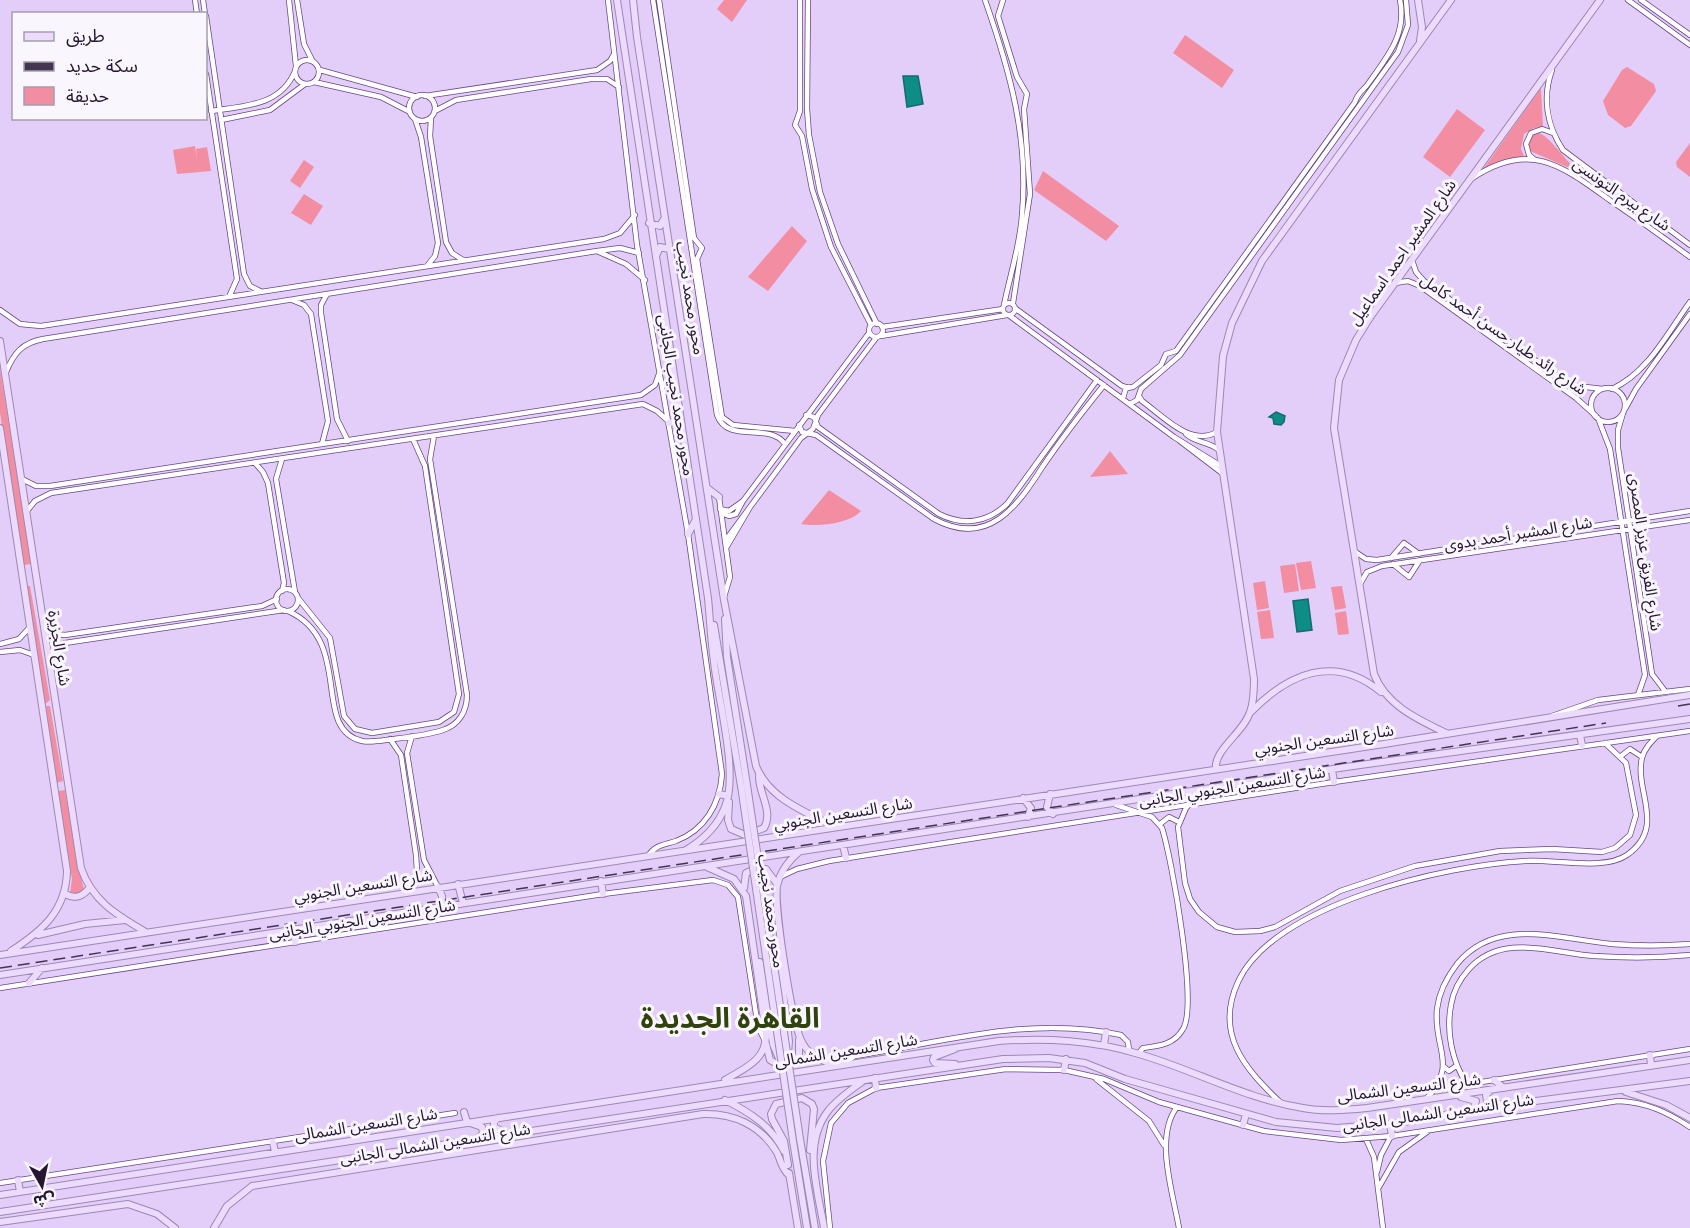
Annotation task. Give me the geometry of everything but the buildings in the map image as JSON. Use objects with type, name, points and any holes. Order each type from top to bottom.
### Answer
[{"type":"main road","name":"محور محمد نجيب","points":[[617,0],[630,101],[708,598],[744,786]]},
{"type":"main road","name":"محور محمد نجيب","points":[[633,0],[669,249],[724,598],[759,774],[760,790],[768,817],[767,823],[759,832],[745,835],[731,829],[728,820],[730,771],[713,660],[708,598]]},
{"type":"main road","points":[[1418,0],[1422,27],[1419,44]]},
{"type":"main road","points":[[1250,713],[1254,679],[1221,470],[1218,432],[1223,356],[1232,322],[1245,291],[1263,259],[1451,0]]},
{"type":"main road","name":"شارع المشير احمد اسماعيل","points":[[1447,734],[1412,716],[1384,694],[1374,682],[1334,428],[1336,396],[1345,364],[1356,340],[1600,0]]},
{"type":"main road","points":[[621,102],[630,101]]},
{"type":"main road","points":[[649,224],[660,226],[664,221],[664,214]]},
{"type":"main road","points":[[655,262],[658,248],[669,249]]},
{"type":"main road","name":"شارع الجزيرة","points":[[0,341],[81,868],[90,887],[102,903],[144,931]]},
{"type":"main road","points":[[669,423],[680,421]]},
{"type":"main road","name":"شارع الجزيرة","points":[[0,428],[67,871],[64,893],[52,917],[33,937],[8,953]]},
{"type":"main road","points":[[707,488],[719,497]]},
{"type":"main road","points":[[688,534],[696,520]]},
{"type":"main road","points":[[21,569],[35,567]]},
{"type":"main road","points":[[23,585],[29,580],[37,582]]},
{"type":"main road","name":"محور محمد نجيب","points":[[724,598],[727,657],[807,1228]]},
{"type":"main road","points":[[1216,768],[1217,757],[1238,733],[1250,713],[1283,683],[1311,673],[1347,674],[1374,682]]},
{"type":"main road","name":"شارع التسعين الجنوبي","points":[[0,955],[144,931],[682,852],[1690,695]]},
{"type":"main road","points":[[1253,696],[1260,702]]},
{"type":"main road","points":[[41,706],[50,704],[56,708]]},
{"type":"main road","name":"شارع التسعين الجنوبي","points":[[0,975],[1332,770],[1690,719]]},
{"type":"main road","points":[[1580,735],[1582,746]]},
{"type":"main road","points":[[1332,770],[1334,782]]},
{"type":"main road","points":[[759,774],[785,801],[837,828]]},
{"type":"main road","points":[[719,794],[728,796]]},
{"type":"main road","points":[[1050,794],[1046,802],[1053,814]]},
{"type":"main road","name":"محور محمد نجيب","points":[[682,852],[712,829],[725,807],[728,796]]},
{"type":"main road","points":[[1022,798],[1030,804],[1028,818]]},
{"type":"main road","points":[[843,845],[846,858]]},
{"type":"main road","points":[[777,885],[788,863],[801,851]]},
{"type":"main road","points":[[704,866],[727,874],[744,892]]},
{"type":"main road","points":[[755,868],[766,869],[771,873],[777,885],[781,936],[800,1054],[793,1061],[773,1063],[766,1043],[753,940],[744,892],[744,878],[755,868]]},
{"type":"main road","points":[[601,881],[603,894]]},
{"type":"main road","points":[[458,884],[463,903]]},
{"type":"main road","points":[[64,893],[77,897],[85,894],[90,887]]},
{"type":"main road","points":[[438,887],[442,896],[442,906]]},
{"type":"main road","points":[[33,937],[86,924],[126,920]]},
{"type":"main road","points":[[294,929],[295,942]]},
{"type":"main road","points":[[781,936],[779,959],[789,1041],[783,1060]]},
{"type":"main road","points":[[753,940],[762,970],[774,1050],[783,1060]]},
{"type":"main road","points":[[29,983],[42,968]]},
{"type":"main road","points":[[1104,1045],[1106,1032]]},
{"type":"main road","points":[[798,1035],[808,1050],[839,1065]]},
{"type":"main road","name":"شارع التسعين الشمالى","points":[[0,1195],[721,1082],[1027,1039],[1056,1039],[1104,1045],[1129,1051],[1281,1103],[1303,1108],[1346,1110],[1455,1096],[1690,1060]]},
{"type":"main road","points":[[721,1082],[757,1060],[766,1043]]},
{"type":"main road","points":[[960,1047],[934,1057],[933,1060],[937,1063],[962,1065]]},
{"type":"main road","points":[[1650,1056],[1651,1066]]},
{"type":"main road","name":"شارع التسعين الشمالى","points":[[0,1212],[864,1079],[1022,1058],[1066,1059],[1246,1113],[1306,1126],[1337,1128],[1390,1124],[1690,1081]]},
{"type":"main road","points":[[1064,1070],[1066,1059]]},
{"type":"main road","name":"محور محمد نجيب","points":[[783,1060],[800,1139],[815,1228]]},
{"type":"main road","points":[[875,1078],[876,1088]]},
{"type":"main road","points":[[814,1165],[814,1142],[823,1118],[837,1102],[864,1079]]},
{"type":"main road","points":[[1494,1080],[1504,1088]]},
{"type":"main road","points":[[1493,1090],[1486,1094],[1487,1101],[1505,1106]]},
{"type":"main road","points":[[1623,1091],[1666,1105],[1690,1118]]},
{"type":"main road","points":[[1589,1095],[1591,1105]]},
{"type":"main road","points":[[1455,1096],[1476,1101],[1473,1111]]},
{"type":"main road","points":[[798,1228],[784,1142],[771,1114],[776,1104],[802,1098],[808,1100],[814,1109],[810,1139],[824,1228]]},
{"type":"main road","points":[[725,1100],[757,1117],[768,1127],[777,1138],[788,1165]]},
{"type":"main road","points":[[464,1112],[467,1122],[482,1127],[483,1134],[477,1138]]},
{"type":"main road","points":[[1243,1125],[1246,1113]]},
{"type":"main road","name":"شارع التسعين الشمالى الجانبى","points":[[249,1188],[703,1114],[734,1118],[751,1125],[765,1136],[789,1175]]},
{"type":"main road","points":[[501,1117],[494,1121],[494,1127],[510,1133]]},
{"type":"main road","points":[[1390,1124],[1392,1136]]},
{"type":"main road","points":[[305,1137],[307,1147]]},
{"type":"main road","points":[[273,1142],[275,1152]]},
{"type":"main road","points":[[214,1228],[227,1206],[249,1188],[243,1174]]},
{"type":"main road","points":[[18,1180],[20,1192]]},
{"type":"main road","points":[[126,1192],[128,1204]]},
{"type":"main road","points":[[0,1222],[128,1204],[152,1211],[175,1228]]},
{"type":"main road","points":[[29,1207],[30,1218]]},
{"type":"street","points":[[289,0],[297,78],[305,84]]},
{"type":"street","points":[[297,0],[304,44],[312,60],[320,69],[417,97],[597,70],[610,61],[614,54]]},
{"type":"street","name":"محور محمد نجيب الجانبى","points":[[608,0],[639,254],[688,534],[721,757],[719,794]]},
{"type":"street","points":[[653,0],[681,174],[691,255],[725,421],[733,425],[795,431]]},
{"type":"street","points":[[659,0],[665,69]]},
{"type":"street","points":[[726,548],[745,509],[743,501],[869,333],[871,325],[831,247],[812,189],[800,133],[795,125],[799,115],[800,0]]},
{"type":"street","points":[[721,511],[733,515],[756,500],[801,438],[816,423],[818,416],[878,337],[880,326],[846,264],[820,192],[808,130],[808,0]]},
{"type":"street","points":[[986,0],[1012,79],[1023,161],[1022,217],[1004,307],[1009,315],[1221,470]]},
{"type":"street","points":[[1003,0],[998,16],[1017,77],[1027,94],[1024,109],[1030,194],[1013,303],[1016,309],[1126,388],[1133,388],[1142,401],[1181,430],[1219,450]]},
{"type":"street","points":[[1123,398],[1122,393],[1126,388],[1133,387],[1161,365],[1166,354],[1176,351],[1355,102],[1358,94],[1365,88],[1394,48],[1401,29],[1400,0]]},
{"type":"street","points":[[1130,404],[1137,400],[1141,389],[1180,355],[1398,52],[1408,25],[1406,0]]},
{"type":"street","points":[[1628,0],[1690,45]]},
{"type":"street","points":[[1641,0],[1690,35]]},
{"type":"street","points":[[989,11],[1000,11]]},
{"type":"street","points":[[207,29],[244,274],[250,286],[263,291]]},
{"type":"street","points":[[211,111],[261,103],[274,97],[285,89],[302,61],[312,60]]},
{"type":"street","name":"شارع بيرم التونسى","points":[[1554,65],[1546,99],[1553,133],[1571,158],[1690,245]]},
{"type":"street","points":[[314,82],[320,69]]},
{"type":"street","points":[[463,261],[452,253],[446,242],[430,136],[431,118],[435,111],[456,100],[591,80],[607,79],[619,87]]},
{"type":"street","points":[[207,81],[237,279],[229,297]]},
{"type":"street","points":[[212,121],[270,110],[305,84],[314,82],[381,97],[410,112],[421,137],[438,243],[435,256],[427,266]]},
{"type":"street","points":[[425,96],[432,100],[435,111]]},
{"type":"street","points":[[410,112],[410,103],[417,97]]},
{"type":"street","points":[[799,115],[808,117]]},
{"type":"street","points":[[415,119],[423,122],[431,118]]},
{"type":"street","points":[[1534,159],[1527,150],[1531,133],[1542,129],[1553,133]]},
{"type":"street","points":[[800,133],[808,130]]},
{"type":"street","name":"شارع بيرم التونسى","points":[[1469,181],[1499,164],[1534,159],[1565,167],[1690,257]]},
{"type":"street","points":[[681,174],[694,238],[702,248],[696,259],[720,422],[731,430],[777,436],[785,444]]},
{"type":"street","points":[[0,310],[20,324],[41,326],[614,236],[624,230],[635,215]]},
{"type":"street","points":[[614,236],[618,241],[618,248]]},
{"type":"street","points":[[690,244],[697,242]]},
{"type":"street","points":[[5,374],[16,353],[31,342],[43,339],[618,248],[639,254]]},
{"type":"street","points":[[541,249],[542,260]]},
{"type":"street","points":[[597,251],[621,260],[645,280]]},
{"type":"street","points":[[691,255],[699,255]]},
{"type":"street","name":"شارع رائد طيار حسن أحمد كامل","points":[[1412,260],[1416,272],[1424,281],[1560,378],[1576,386],[1603,389]]},
{"type":"street","name":"شارع رائد طيار حسن أحمد كامل","points":[[1395,283],[1408,281],[1420,286],[1576,398],[1597,417]]},
{"type":"street","points":[[279,289],[281,301]]},
{"type":"street","points":[[327,294],[321,305],[321,313],[337,419],[348,441]]},
{"type":"street","points":[[292,300],[307,308],[311,314],[328,421],[322,444]]},
{"type":"street","points":[[1612,388],[1621,394],[1624,411],[1609,422],[1597,417],[1592,400],[1603,389],[1612,388],[1626,381],[1644,366],[1690,302]]},
{"type":"street","points":[[871,325],[880,326],[1004,307],[1013,303]]},
{"type":"street","points":[[159,307],[161,320]]},
{"type":"street","points":[[869,333],[878,337],[1009,315],[1016,309]]},
{"type":"street","name":"شارع الفريق عزيز المصرى","points":[[1665,691],[1652,674],[1617,439],[1624,411],[1636,389],[1690,314]]},
{"type":"street","points":[[41,326],[43,339]]},
{"type":"street","points":[[21,478],[32,485],[50,486],[645,394],[655,385],[660,371]]},
{"type":"street","points":[[806,416],[812,416],[818,427],[937,512],[959,521],[980,520],[999,511],[1027,477],[1098,380]]},
{"type":"street","points":[[799,425],[800,430],[816,435],[934,519],[956,528],[980,528],[1002,518],[1034,482],[1104,385]]},
{"type":"street","points":[[645,394],[646,404],[669,423]]},
{"type":"street","points":[[26,512],[35,501],[51,493],[646,404]]},
{"type":"street","points":[[500,417],[501,425]]},
{"type":"street","name":"شارع الفريق عزيز المصرى","points":[[1597,417],[1609,441],[1645,675],[1638,694]]},
{"type":"street","points":[[1176,438],[1181,430]]},
{"type":"street","points":[[1188,447],[1195,438],[1218,432]]},
{"type":"street","points":[[277,599],[279,607],[311,625],[323,643],[335,713],[340,725],[354,738],[374,741],[428,733],[452,726],[465,710],[467,695],[430,459],[434,436]]},
{"type":"street","points":[[282,459],[277,469],[276,479],[295,592],[330,638],[347,721],[355,729],[372,733],[427,725],[450,716],[459,700],[424,460],[413,439]]},
{"type":"street","points":[[299,448],[300,456]]},
{"type":"street","points":[[43,624],[55,633],[70,634],[262,606],[277,599],[284,583],[268,483],[255,463]]},
{"type":"street","points":[[178,467],[179,474]]},
{"type":"street","points":[[0,469],[7,475]]},
{"type":"street","points":[[1033,469],[1040,473]]},
{"type":"street","points":[[1027,477],[1034,482]]},
{"type":"street","points":[[50,486],[51,493]]},
{"type":"street","points":[[748,494],[756,500]]},
{"type":"street","points":[[719,497],[730,578],[724,598]]},
{"type":"street","points":[[725,541],[745,509]]},
{"type":"street","name":"شارع المشير أحمد بدوى","points":[[1420,557],[1690,512]]},
{"type":"street","name":"شارع المشير أحمد بدوى","points":[[1353,551],[1371,560],[1392,561],[1690,520]]},
{"type":"street","points":[[1404,543],[1420,557],[1409,577],[1392,561],[1404,543]]},
{"type":"street","name":"شارع المشير أحمد بدوى","points":[[1359,587],[1364,577],[1372,569],[1392,561]]},
{"type":"street","points":[[282,591],[295,592]]},
{"type":"street","points":[[48,657],[60,645],[71,642],[286,610],[297,605],[298,597]]},
{"type":"street","points":[[0,644],[10,643],[23,636],[29,628]]},
{"type":"street","points":[[70,634],[71,642]]},
{"type":"street","points":[[451,637],[458,636]]},
{"type":"street","points":[[10,643],[11,650]]},
{"type":"street","points":[[0,652],[25,651],[34,655]]},
{"type":"street","points":[[1550,717],[1590,701],[1690,689]]},
{"type":"street","points":[[427,725],[428,733]]},
{"type":"street","name":"شارع التسعين الجنوبي الجانبى","points":[[780,877],[797,869],[846,858],[1334,782],[1690,731]]},
{"type":"street","points":[[372,733],[374,741]]},
{"type":"street","points":[[412,736],[407,753],[424,860],[438,887]]},
{"type":"street","points":[[1281,1103],[1260,1084],[1239,1057],[1234,1045],[1230,1012],[1234,989],[1245,969],[1281,935],[1340,904],[1427,875],[1526,861],[1602,863],[1627,855],[1644,835],[1648,818],[1642,757],[1657,736]]},
{"type":"street","points":[[390,739],[401,755],[416,855],[417,871],[411,891]]},
{"type":"street","points":[[1203,790],[1189,804],[1179,822],[1185,883],[1190,899],[1199,912],[1217,927],[1235,932],[1260,931],[1275,927],[1340,891],[1435,861],[1500,851],[1552,849],[1602,852],[1615,848],[1630,835],[1635,822],[1630,774],[1621,756],[1605,743]]},
{"type":"street","points":[[1621,756],[1630,749],[1642,757]]},
{"type":"street","points":[[648,856],[655,848],[678,840],[698,826],[713,810],[719,794]]},
{"type":"street","points":[[1116,804],[1141,812],[1160,824],[1182,943],[1188,1014],[1182,1031],[1158,1047],[1143,1048],[1138,1054]]},
{"type":"street","points":[[1160,824],[1169,817],[1179,822]]},
{"type":"street","points":[[1435,861],[1439,872]]},
{"type":"street","points":[[1424,864],[1427,875]]},
{"type":"street","name":"شارع التسعين الجنوبي الجانبى","points":[[0,988],[705,880],[728,885],[738,897],[758,1027],[766,1043]]},
{"type":"street","points":[[1275,927],[1281,935]]},
{"type":"street","points":[[1521,946],[1522,933]]},
{"type":"street","points":[[1425,1100],[1437,1089],[1443,1066],[1437,1012],[1439,997],[1451,971],[1470,950],[1483,941],[1504,934],[1522,933],[1614,944],[1690,944]]},
{"type":"street","points":[[1683,944],[1686,950],[1684,956]]},
{"type":"street","points":[[1467,1084],[1456,1064],[1450,1019],[1453,995],[1459,982],[1481,958],[1499,949],[1521,946],[1592,956],[1637,958],[1690,956]]},
{"type":"street","points":[[839,1065],[855,1056],[995,1030],[1043,1027],[1106,1032],[1126,1038],[1129,1051]]},
{"type":"street","points":[[1437,1089],[1690,1049]]},
{"type":"street","points":[[1443,1066],[1445,1070],[1452,1071],[1456,1064]]},
{"type":"street","name":"شارع التسعين الشمالى الجانبى","points":[[876,1088],[1006,1069],[1064,1070],[1091,1075],[1151,1100],[1290,1136],[1366,1139],[1618,1101],[1654,1107],[1667,1112],[1690,1127]]},
{"type":"street","points":[[1091,1075],[1149,1121],[1166,1148]]},
{"type":"street","points":[[830,1228],[823,1161],[831,1123],[848,1103],[876,1088]]},
{"type":"street","points":[[1177,1107],[1168,1122],[1166,1148],[1179,1228]]},
{"type":"street","points":[[0,1183],[455,1113]]},
{"type":"street","points":[[1378,1190],[1399,1152],[1410,1142],[1434,1129]]},
{"type":"street","points":[[1377,1178],[1381,1155],[1392,1136]]},
{"type":"street","points":[[1366,1139],[1372,1151],[1383,1228]]},
{"type":"green space","points":[[724,0],[747,0],[732,22],[717,9]]},
{"type":"green space","points":[[1185,35],[1234,70],[1222,88],[1173,53]]},
{"type":"green space","points":[[1627,67],[1654,84],[1656,91],[1631,126],[1625,128],[1608,115],[1603,101],[1622,70]]},
{"type":"green space","points":[[1541,88],[1543,127],[1534,128],[1524,134],[1521,149],[1524,156],[1484,168]]},
{"type":"green space","points":[[1457,109],[1485,130],[1450,177],[1423,157]]},
{"type":"green space","points":[[1538,133],[1551,142],[1574,167],[1572,169],[1530,151],[1528,143],[1532,135]]},
{"type":"green space","points":[[1690,143],[1690,177],[1677,167],[1676,162]]},
{"type":"green space","points":[[195,146],[197,160],[196,149],[207,147],[211,171],[177,174],[173,150]]},
{"type":"green space","points":[[304,160],[314,167],[300,188],[290,181]]},
{"type":"green space","points":[[1043,171],[1119,226],[1106,241],[1034,190]]},
{"type":"green space","points":[[304,194],[323,206],[311,225],[291,213]]},
{"type":"green space","points":[[792,226],[807,241],[768,291],[748,277]]},
{"type":"green space","points":[[0,368],[31,564],[23,565],[0,413]]},
{"type":"green space","points":[[1110,451],[1128,474],[1090,477]]},
{"type":"green space","points":[[829,490],[861,511],[849,519],[833,524],[801,524]]},
{"type":"green space","points":[[1311,561],[1316,588],[1301,590],[1296,563]]},
{"type":"green space","points":[[1295,564],[1299,591],[1284,593],[1280,566]]},
{"type":"green space","points":[[1265,581],[1269,608],[1257,610],[1253,583]]},
{"type":"green space","points":[[27,586],[30,586],[50,700],[45,704]]},
{"type":"green space","points":[[1342,586],[1346,608],[1335,610],[1331,587]]},
{"type":"green space","points":[[1270,610],[1274,638],[1261,639],[1257,612]]},
{"type":"green space","points":[[1346,611],[1349,634],[1338,635],[1335,613]]},
{"type":"green space","points":[[46,706],[50,706],[63,781],[56,783]]},
{"type":"green space","points":[[65,790],[76,858],[84,889],[80,893],[70,893],[72,879],[58,791]]},
{"type":"shaded area","points":[[903,76],[918,76],[923,104],[907,107]]},
{"type":"shaded area","points":[[1276,412],[1285,416],[1281,425],[1274,424],[1273,418],[1269,417]]},
{"type":"shaded area","points":[[1308,599],[1312,630],[1297,632],[1293,601]]},
{"type":"railway","points":[[1678,706],[1690,704]]},
{"type":"railway","points":[[0,968],[1606,723]]},
{"type":"district","name":"القاهرة الجديدة","points":[[730,1018]]}]
